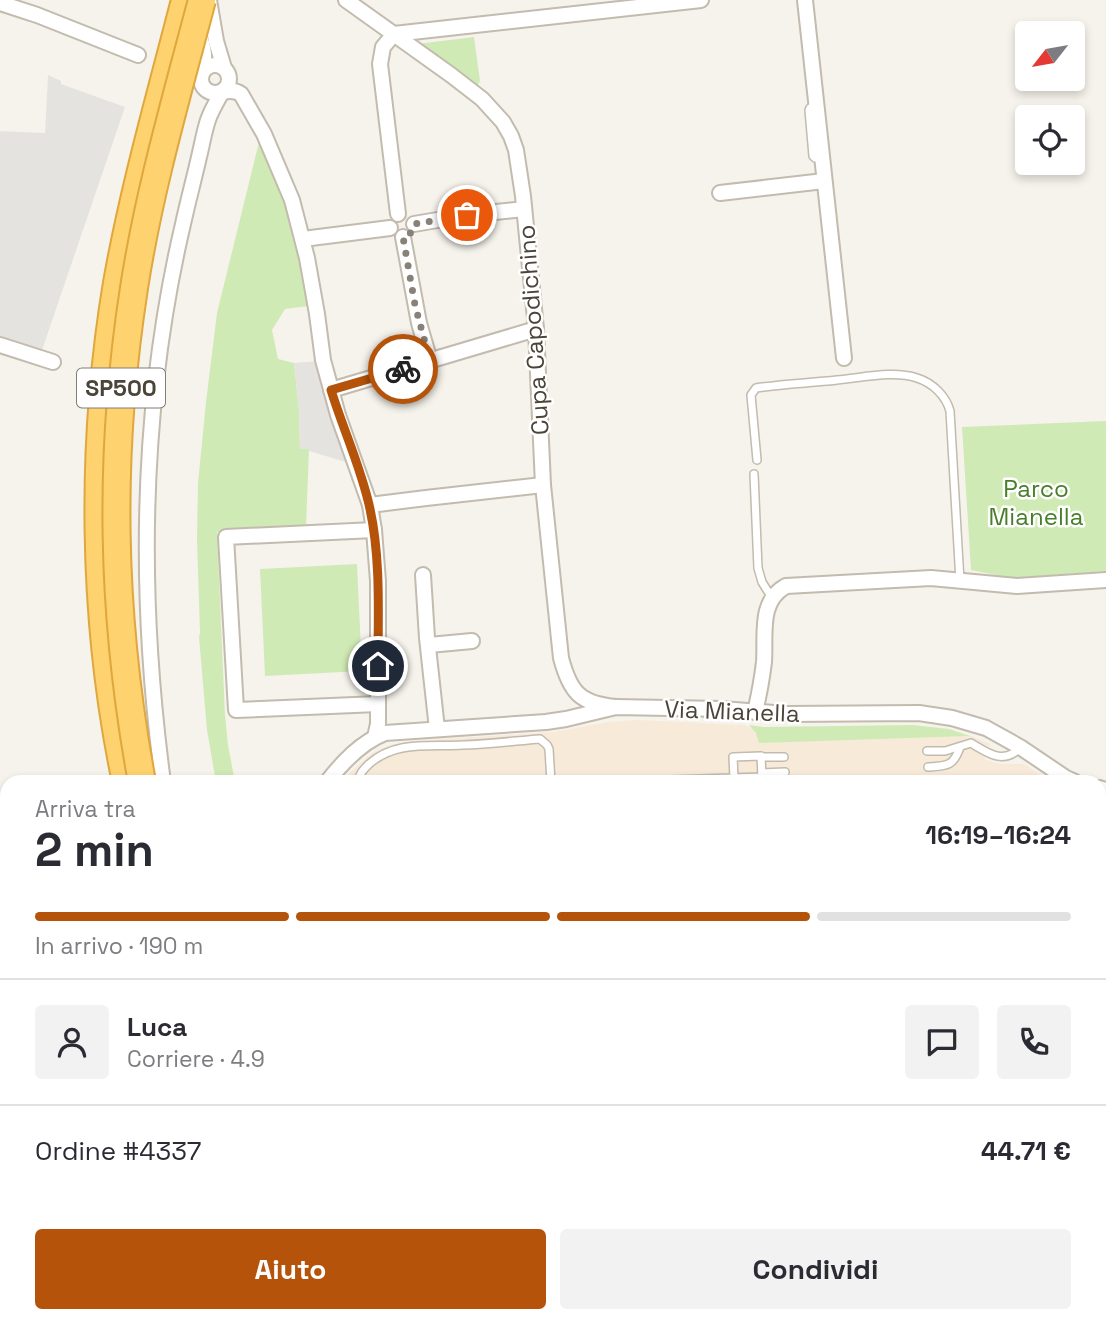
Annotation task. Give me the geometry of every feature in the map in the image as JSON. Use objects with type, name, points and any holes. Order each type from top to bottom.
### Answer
[{"type":"highway","name":"SP500","points":[[125,775],[112,700],[101,582],[100,461],[104,402],[117,283],[129,224],[186,0]]},
{"type":"highway","name":"SP500","points":[[141,775],[128,698],[117,581],[116,462],[119,403],[132,297],[145,228],[202,0]]},
{"type":"street","points":[[186,0],[203,45],[205,61],[201,80],[205,89],[208,119]]},
{"type":"street","points":[[162,775],[147,613],[146,535],[150,452],[160,349],[176,252],[208,119],[230,80],[216,41],[209,0]]},
{"type":"street","name":"Cupa Capodichino","points":[[346,0],[482,99],[503,122],[516,150],[536,329],[543,485],[561,658],[571,684],[587,701],[616,707]]},
{"type":"street","points":[[398,214],[380,64],[383,47],[394,34],[701,0]]},
{"type":"street","points":[[805,0],[844,358]]},
{"type":"street","points":[[0,3],[138,55]]},
{"type":"street","points":[[203,71],[211,65],[224,68]]},
{"type":"street","points":[[205,89],[213,93],[231,90],[241,94],[257,121],[292,200],[303,239],[323,360],[370,505],[378,581],[378,724],[375,737],[349,757],[333,775]]},
{"type":"street","points":[[720,193],[824,181]]},
{"type":"street","points":[[414,224],[524,209]]},
{"type":"street","points":[[398,214],[408,215],[414,224],[410,234],[403,237],[395,235],[390,228],[392,218],[398,214]]},
{"type":"street","points":[[303,239],[390,228]]},
{"type":"street","points":[[403,237],[419,323],[430,361]]},
{"type":"street","points":[[331,390],[536,329]]},
{"type":"street","points":[[0,345],[53,362]]},
{"type":"street","points":[[370,505],[543,485]]},
{"type":"street","points":[[374,530],[226,537],[236,710],[378,704]]},
{"type":"street","points":[[423,575],[437,729]]},
{"type":"street","points":[[755,712],[762,674],[766,615],[772,598],[780,590],[792,585],[931,578],[1017,586],[1106,580]]},
{"type":"street","points":[[429,645],[472,641]]},
{"type":"street","name":"Via Mianella","points":[[375,737],[396,731],[546,722],[575,718],[616,707],[722,709],[787,714],[909,713],[936,715],[986,728],[1062,775]]},
{"type":"lane","points":[[757,460],[751,394],[756,388],[893,375],[929,383],[943,397],[950,411],[960,581]]},
{"type":"lane","points":[[754,474],[758,568],[762,582],[772,598]]},
{"type":"lane","points":[[359,775],[382,754],[396,748],[540,739],[550,750],[551,775]]},
{"type":"lane","points":[[927,751],[945,751],[971,743],[992,755],[1004,757],[1020,747]]},
{"type":"lane","points":[[928,767],[940,767],[953,762],[960,747]]},
{"type":"lane","points":[[734,775],[733,757],[784,757]]},
{"type":"lane","points":[[761,757],[762,773],[785,772]]},
{"type":"lane","points":[[1106,805],[1106,824]]},
{"type":"shaded area","points":[[48,75],[61,81],[61,84],[125,107],[41,353],[0,339],[0,131],[45,133]]},
{"type":"shaded area","points":[[320,361],[349,463],[309,449],[300,449],[294,363]]},
{"type":"shaded area","points":[[638,720],[745,725],[753,729],[760,743],[970,736],[990,744],[984,759],[999,764],[1024,764],[1040,775],[348,775],[372,753],[390,745],[413,741],[553,732]]},
{"type":"green space","points":[[474,37],[480,81],[476,88],[417,44]]},
{"type":"green space","points":[[259,142],[279,185],[298,242],[309,306],[285,309],[272,330],[278,359],[294,363],[300,448],[309,449],[306,527],[217,532],[225,715],[234,775],[215,775],[207,730],[199,637],[198,483],[217,313]]},
{"type":"green space","name":"Parco Mianella","points":[[1106,421],[1106,571],[1011,578],[971,570],[962,427]]},
{"type":"green space","points":[[357,564],[362,671],[265,676],[260,569]]},
{"type":"green space","points":[[749,725],[913,725],[949,729],[970,736],[759,743],[756,733]]},
{"type":"way so far","points":[[403,369],[430,361],[415,305],[403,237],[410,234],[414,224],[467,215]]},
{"type":"route","points":[[378,666],[378,581],[372,516],[331,390],[403,369]]}]
